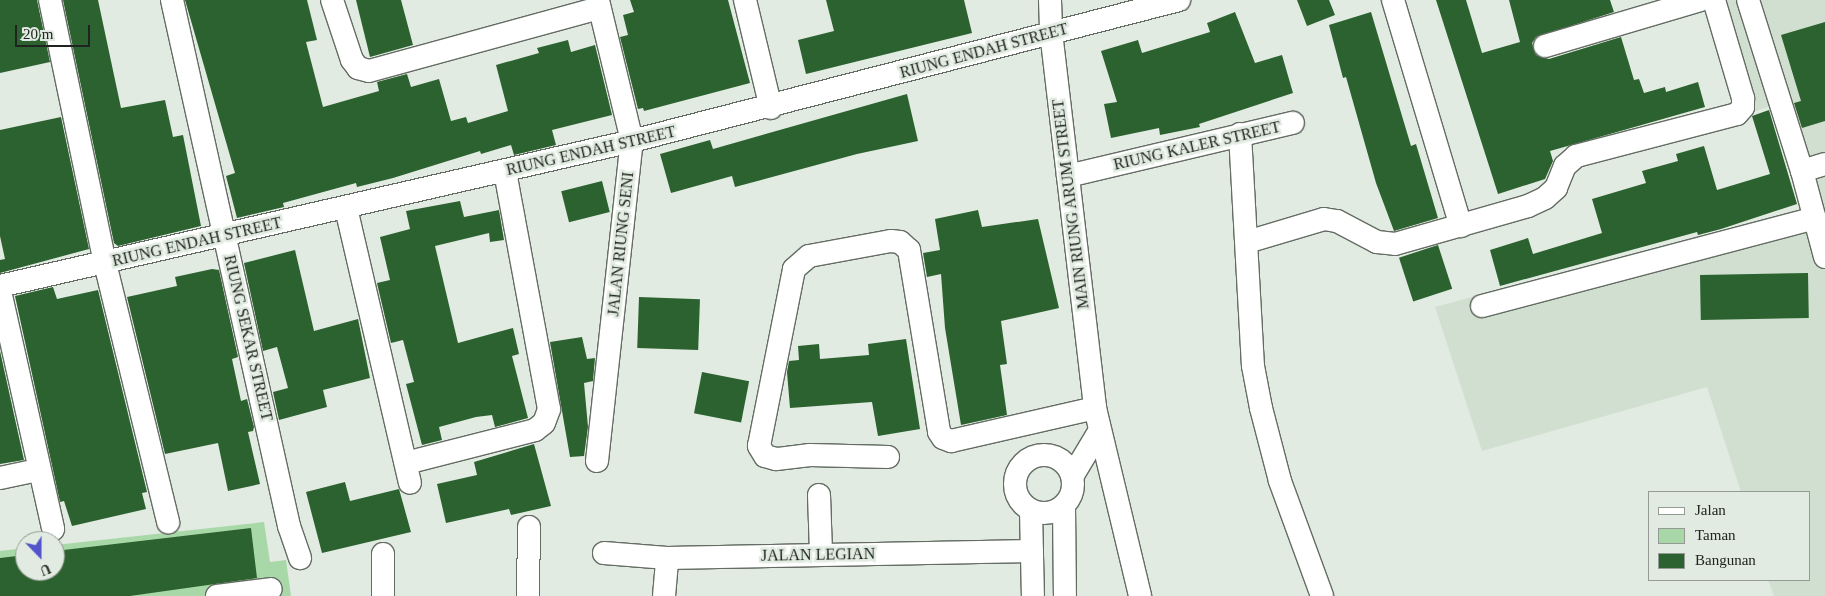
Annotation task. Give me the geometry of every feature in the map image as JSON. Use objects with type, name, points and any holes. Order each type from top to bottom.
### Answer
[{"type":"street","points":[[50,0],[105,263],[168,522]]},
{"type":"street","name":"RIUNG SEKAR STREET","points":[[172,0],[287,516],[300,558]]},
{"type":"street","points":[[332,0],[352,60],[358,68],[369,71],[599,4]]},
{"type":"street","points":[[745,0],[771,108]]},
{"type":"street","name":"MAIN RIUNG ARUM STREET","points":[[1050,0],[1051,32],[1098,419],[1140,596]]},
{"type":"street","name":"RIUNG ENDAH STREET","points":[[0,286],[225,236],[771,108],[1051,32],[1179,0]]},
{"type":"street","points":[[1393,0],[1461,226]]},
{"type":"street","points":[[1545,46],[1700,0]]},
{"type":"street","points":[[1247,242],[1324,220],[1337,221],[1386,244],[1461,226],[1545,198],[1556,188],[1565,166],[1576,156],[1737,114],[1743,107],[1743,98],[1714,0]]},
{"type":"street","points":[[1748,0],[1802,171],[1825,258]]},
{"type":"street","name":"JALAN RIUNG SENI","points":[[597,461],[632,141],[599,4]]},
{"type":"street","name":"RIUNG KALER STREET","points":[[1068,176],[1293,123]]},
{"type":"street","points":[[1240,134],[1254,366],[1261,408],[1280,481],[1322,596]]},
{"type":"street","points":[[1802,171],[1825,164]]},
{"type":"street","points":[[346,208],[408,473],[535,430],[544,423],[549,409],[505,171]]},
{"type":"street","points":[[1482,306],[1814,218]]},
{"type":"street","points":[[888,457],[810,455],[776,459],[765,456],[759,446],[794,269],[809,256],[900,242],[909,250],[939,432],[943,438],[951,441],[1016,426],[1098,419],[1073,475],[1073,492],[1064,506],[1048,514],[1031,511],[1019,500],[1014,484],[1019,468],[1032,456],[1048,454],[1064,461],[1073,475]]},
{"type":"street","points":[[0,291],[8,365],[39,470],[53,529]]},
{"type":"street","points":[[1016,426],[1032,456]]},
{"type":"street","points":[[0,478],[39,470]]},
{"type":"street","points":[[819,495],[821,553]]},
{"type":"street","points":[[1064,506],[1065,596]]},
{"type":"street","points":[[1031,511],[1032,596]]},
{"type":"street","points":[[528,596],[529,527]]},
{"type":"street","name":"JALAN LEGIAN","points":[[604,553],[667,558],[821,553],[1032,551]]},
{"type":"street","points":[[383,554],[383,596]]},
{"type":"street","points":[[664,596],[667,558]]},
{"type":"street","points":[[216,596],[271,589]]},
{"type":"shaded area","points":[[1719,0],[1825,0],[1825,596],[1774,596],[1768,581],[1810,581],[1810,491],[1741,491],[1707,387],[1482,451],[1435,307],[1808,207],[1778,104],[1749,113]]},
{"type":"green space","points":[[264,522],[270,562],[286,560],[291,596],[0,596],[0,551],[15,549],[15,581],[65,581],[65,544]]},
{"type":"building","points":[[0,0],[37,0],[50,62],[0,73]]},
{"type":"building","points":[[63,0],[98,0],[121,108],[165,100],[173,137],[183,135],[201,226],[118,246],[114,243]]},
{"type":"building","points":[[185,0],[307,0],[317,40],[306,42],[323,107],[379,91],[377,82],[407,74],[411,87],[439,79],[451,121],[466,117],[468,123],[508,111],[496,65],[539,53],[537,48],[568,40],[571,52],[595,45],[612,115],[552,130],[556,145],[514,155],[511,145],[481,154],[480,151],[393,178],[357,187],[356,183],[283,203],[284,207],[237,218],[226,176],[235,173]]},
{"type":"building","points":[[356,0],[401,0],[413,45],[370,57]]},
{"type":"building","points":[[630,0],[728,0],[750,83],[644,111],[643,108],[638,109],[620,37],[628,35],[623,15],[634,12]]},
{"type":"building","points":[[826,0],[964,0],[972,33],[806,74],[798,40],[834,31]]},
{"type":"building","points":[[1297,0],[1329,0],[1335,15],[1307,26]]},
{"type":"building","points":[[1436,0],[1466,0],[1482,53],[1520,42],[1509,0],[1610,0],[1614,12],[1536,37],[1532,43],[1536,55],[1549,59],[1621,37],[1634,80],[1639,79],[1644,93],[1665,87],[1666,92],[1698,82],[1705,107],[1550,151],[1553,161],[1545,179],[1498,194]]},
{"type":"building","points":[[1235,12],[1255,63],[1282,55],[1293,93],[1199,124],[1200,127],[1160,135],[1159,128],[1111,138],[1104,104],[1117,102],[1101,51],[1138,40],[1142,53],[1210,32],[1207,23]]},
{"type":"building","points":[[1371,12],[1411,146],[1416,144],[1438,218],[1394,231],[1376,183],[1346,77],[1343,78],[1329,25]]},
{"type":"building","points":[[1825,22],[1825,121],[1802,128],[1794,103],[1801,101],[1781,35]]},
{"type":"building","points":[[907,94],[918,141],[857,154],[735,187],[732,176],[671,193],[660,154],[710,140],[713,149]]},
{"type":"building","points":[[1769,110],[1797,204],[1721,229],[1698,235],[1697,232],[1500,286],[1490,250],[1528,238],[1533,254],[1602,233],[1592,199],[1646,183],[1642,171],[1678,161],[1676,154],[1704,146],[1717,190],[1770,174],[1752,116]]},
{"type":"building","points":[[61,117],[89,249],[0,273],[0,260],[5,259],[0,236],[0,130]]},
{"type":"building","points":[[602,181],[610,212],[569,222],[561,191]]},
{"type":"building","points":[[460,201],[464,217],[499,210],[504,240],[490,242],[489,233],[435,246],[458,343],[513,328],[519,354],[512,356],[528,418],[495,427],[492,415],[476,417],[439,427],[442,440],[422,445],[406,384],[414,382],[403,340],[391,343],[377,283],[390,280],[380,237],[410,229],[406,211]]},
{"type":"building","points":[[978,210],[982,227],[1038,219],[1059,308],[1001,321],[1007,364],[1000,365],[1007,415],[961,425],[945,328],[941,274],[927,277],[923,253],[940,250],[935,219]]},
{"type":"building","points":[[1438,245],[1452,289],[1413,301],[1399,258]]},
{"type":"building","points":[[295,250],[314,331],[358,319],[370,378],[323,390],[327,407],[279,420],[273,392],[288,388],[277,347],[263,351],[244,263]]},
{"type":"building","points":[[212,269],[219,270],[238,357],[232,359],[241,401],[247,399],[254,427],[253,431],[248,432],[260,484],[228,491],[218,443],[165,454],[127,297],[177,286],[175,277]]},
{"type":"building","points":[[1808,273],[1809,318],[1701,320],[1700,275]]},
{"type":"building","points":[[53,287],[57,299],[98,290],[147,492],[142,493],[146,509],[72,526],[64,501],[60,502],[15,296]]},
{"type":"building","points":[[639,297],[700,299],[698,350],[637,348]]},
{"type":"building","points":[[582,337],[587,359],[595,358],[593,381],[584,383],[588,427],[584,456],[570,457],[550,342]]},
{"type":"building","points":[[906,339],[920,429],[878,436],[872,402],[790,408],[787,372],[789,361],[799,360],[798,346],[819,344],[820,359],[869,355],[868,344]]},
{"type":"building","points":[[0,351],[24,460],[0,464]]},
{"type":"building","points":[[702,372],[749,381],[741,422],[694,413]]},
{"type":"building","points":[[534,444],[551,506],[511,515],[509,509],[446,523],[437,484],[477,475],[474,462]]},
{"type":"building","points":[[345,482],[350,501],[399,489],[411,532],[322,553],[306,492]]},
{"type":"building","points":[[251,528],[257,578],[130,596],[0,596],[0,558],[15,556],[15,581],[65,581],[65,550]]}]
